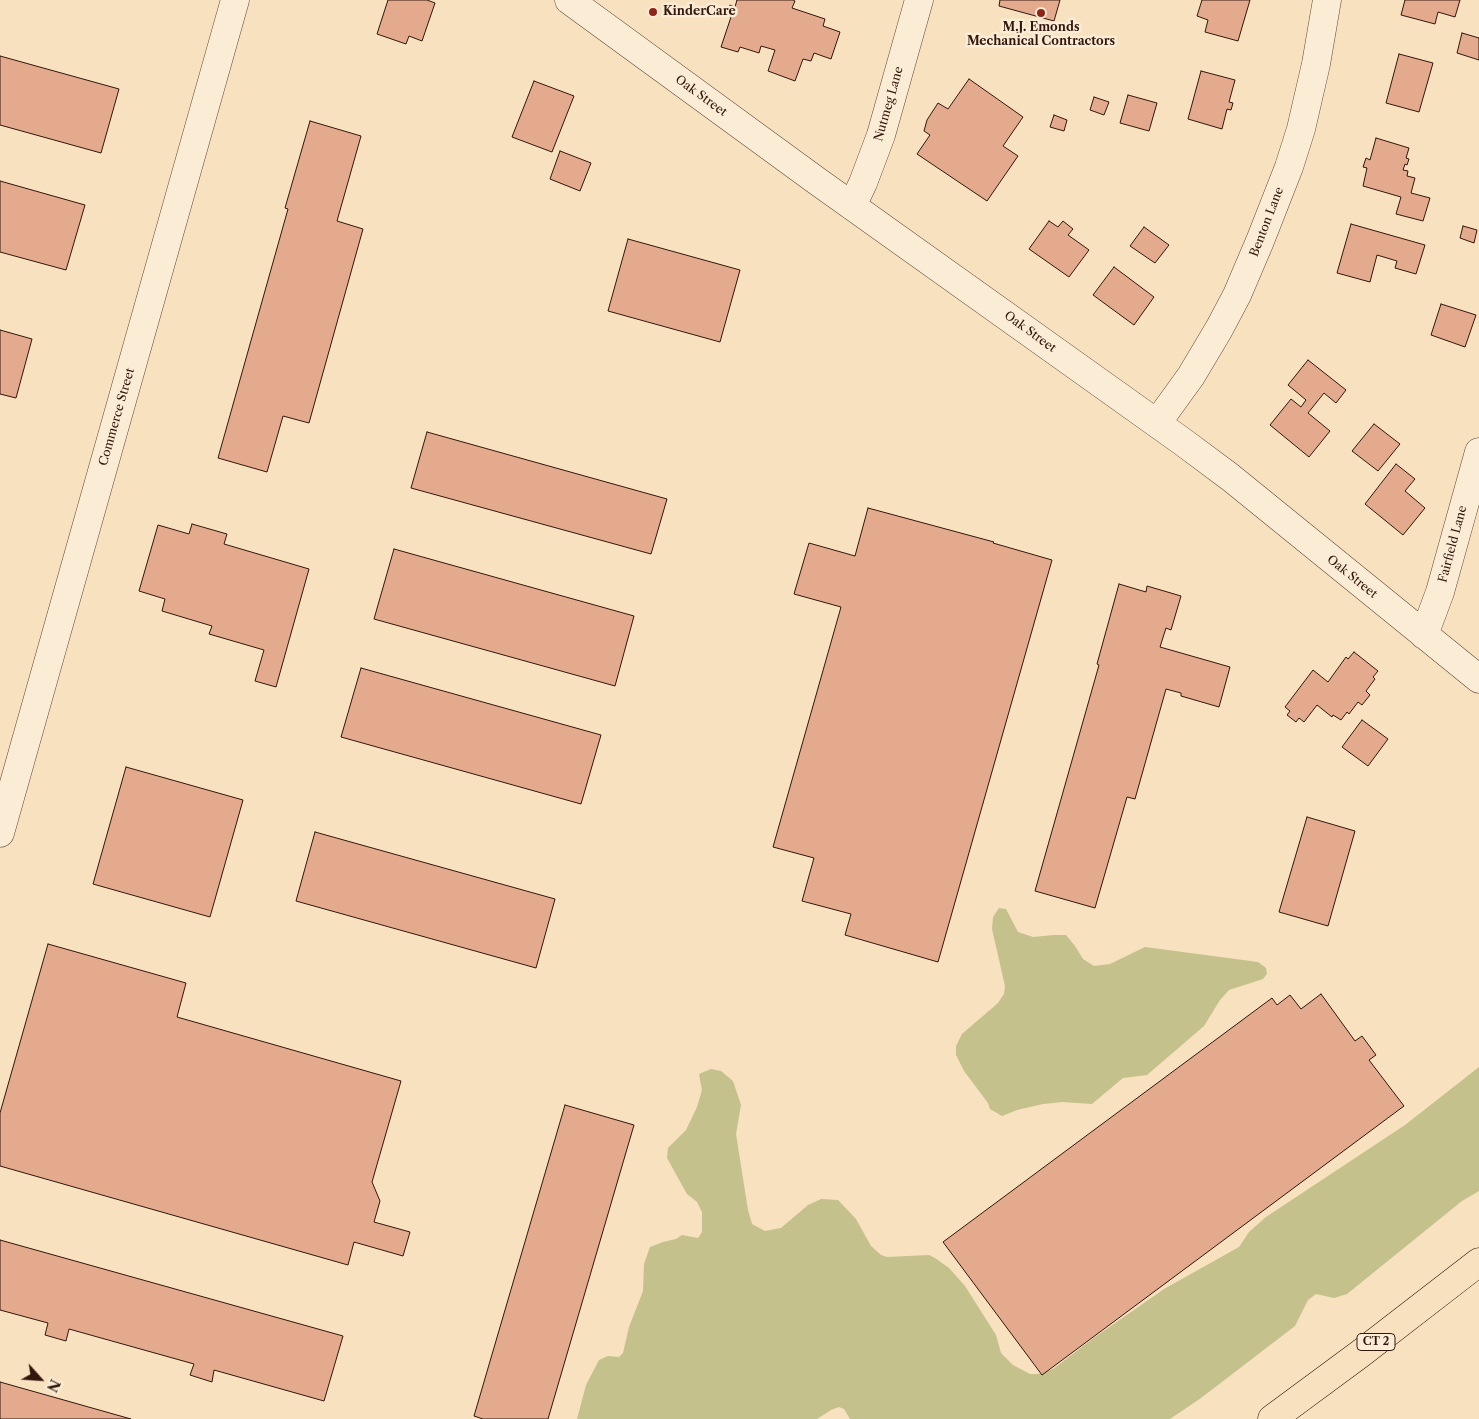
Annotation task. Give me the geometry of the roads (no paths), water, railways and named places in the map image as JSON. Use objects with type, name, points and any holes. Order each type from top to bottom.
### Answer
[{"type":"highway","name":"CT 2","points":[[1272,1419],[1479,1262]]},
{"type":"street","name":"Commerce Street","points":[[0,833],[234,0]]},
{"type":"street","name":"Oak Street","points":[[569,0],[1230,477],[1479,679]]},
{"type":"street","name":"Nutmeg Lane","points":[[852,206],[881,135],[919,0]]},
{"type":"street","name":"Benton Lane","points":[[1157,423],[1191,376],[1219,329],[1260,241],[1289,167],[1301,129],[1316,64],[1327,0]]},
{"type":"street","name":"Fairfield Lane","points":[[1424,635],[1440,592],[1479,452]]},
{"type":"place","name":"KinderCare","points":[[653,12]]},
{"type":"place","name":"M.J. Emonds Mechanical Contractors","points":[[1041,13]]}]
